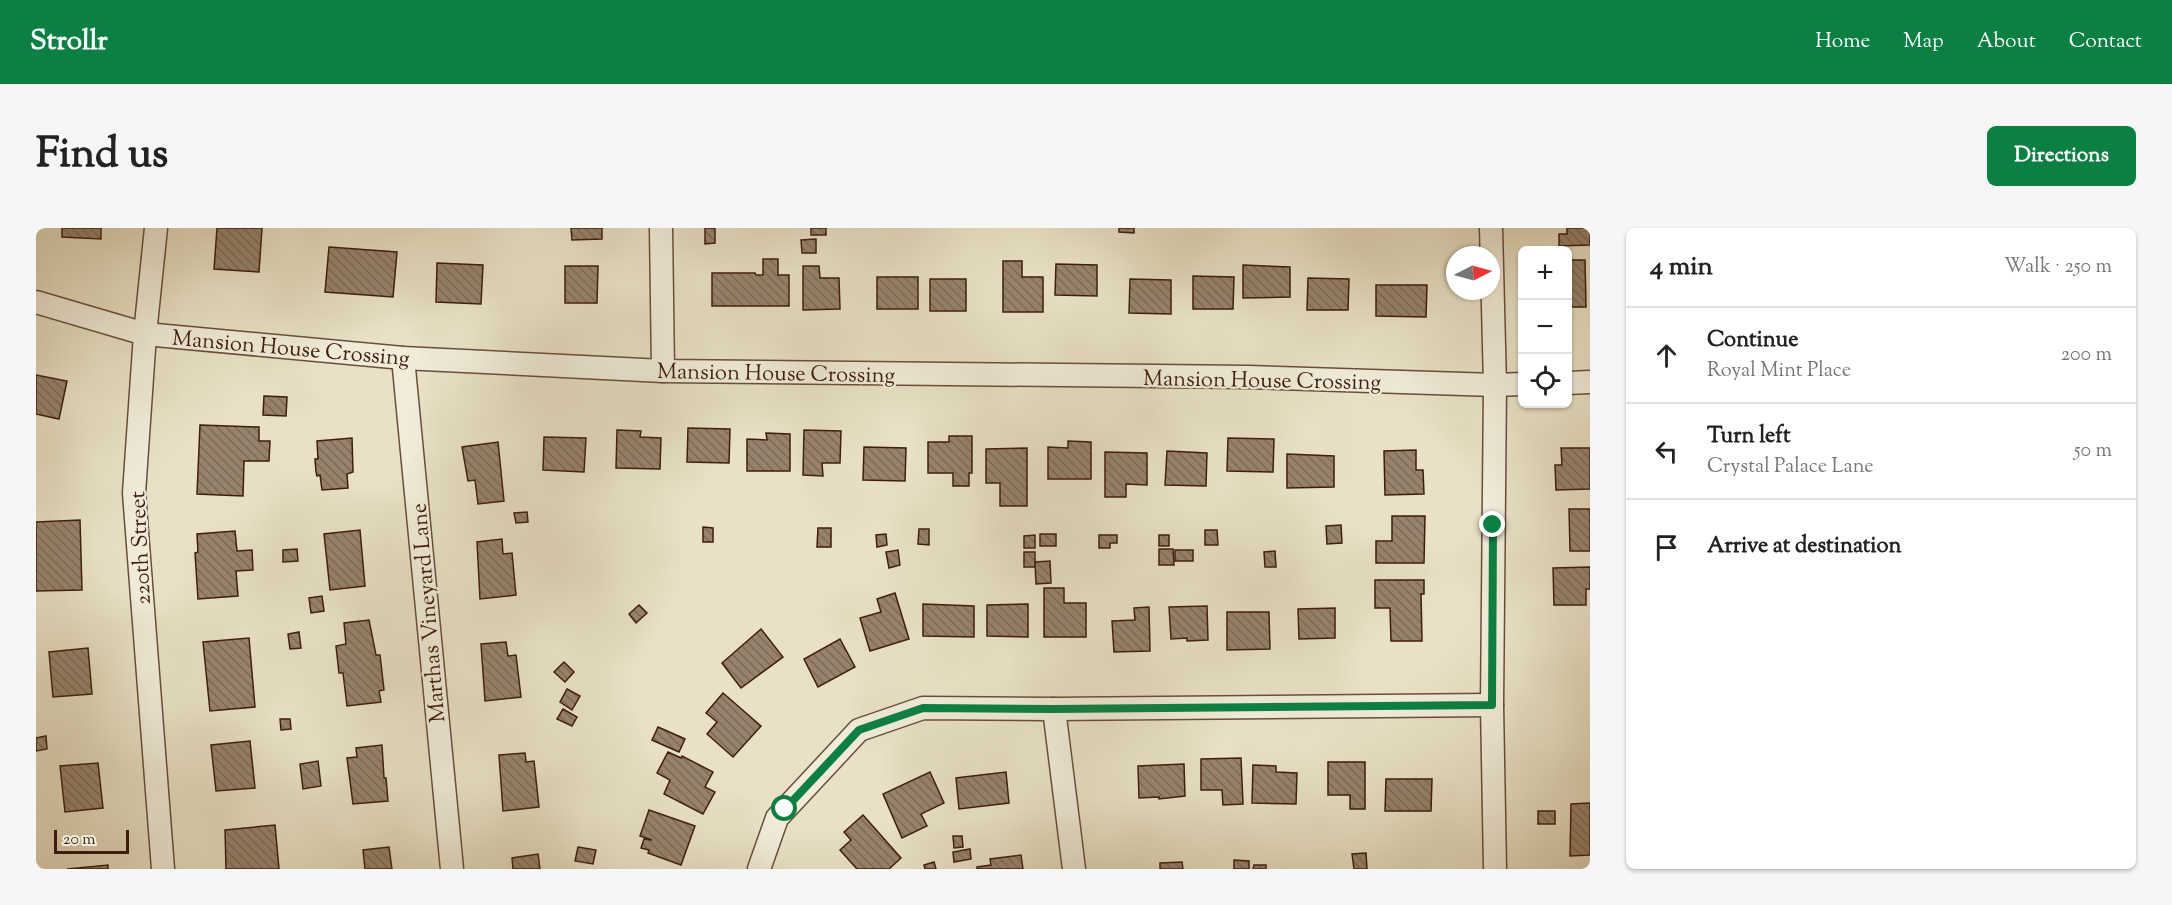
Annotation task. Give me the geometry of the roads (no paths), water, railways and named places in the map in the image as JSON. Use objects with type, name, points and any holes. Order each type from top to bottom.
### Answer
[{"type":"street","name":"220th Street","points":[[156,228],[145,334],[134,493],[163,869]]},
{"type":"street","points":[[661,228],[663,371]]},
{"type":"street","points":[[1491,228],[1495,385],[1492,705],[1495,869]]},
{"type":"street","name":"Mansion House Crossing","points":[[36,302],[145,334],[403,357],[663,371],[1248,377],[1518,384]]},
{"type":"street","name":"Marthas Vineyard Lane","points":[[403,357],[452,869]]},
{"type":"street","points":[[1572,383],[1590,382]]},
{"type":"street","points":[[759,869],[777,818],[859,730],[923,708],[1492,705]]},
{"type":"street","points":[[1054,709],[1074,869]]}]
